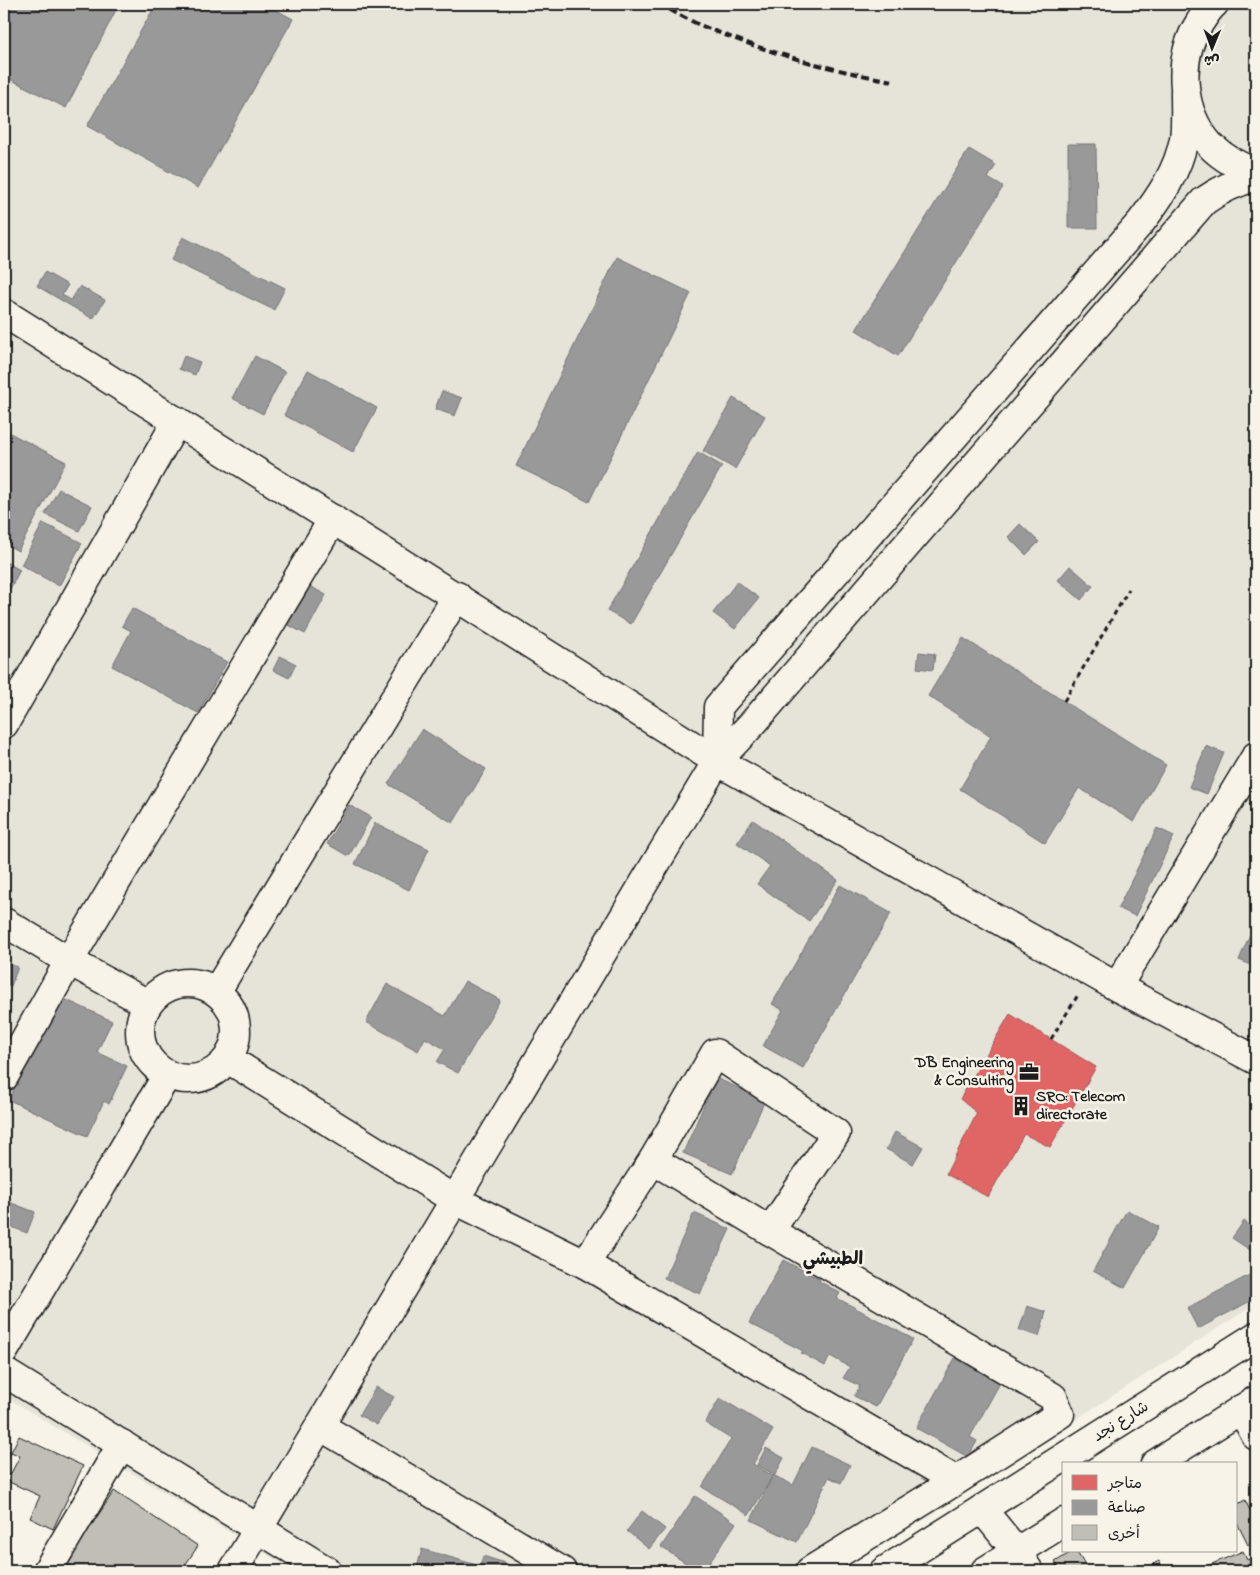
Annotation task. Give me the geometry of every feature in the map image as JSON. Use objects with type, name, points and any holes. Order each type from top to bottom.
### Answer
[{"type":"street","points":[[717,761],[718,708],[1141,222],[1163,193],[1176,167],[1184,138],[1185,62],[1193,33],[1212,5]]},
{"type":"street","points":[[1185,92],[1194,120],[1211,146],[1234,164],[1256,175]]},
{"type":"street","points":[[233,1571],[717,761],[753,723],[1204,202],[1222,188],[1256,175]]},
{"type":"street","points":[[4,313],[717,761],[1117,987],[1256,1060]]},
{"type":"street","points":[[4,724],[177,421]]},
{"type":"street","points":[[4,1077],[69,961],[333,519]]},
{"type":"street","points":[[216,992],[457,596]]},
{"type":"street","points":[[1117,987],[1256,756]]},
{"type":"street","points":[[4,922],[69,961],[148,1004]]},
{"type":"street","points":[[183,984],[196,984],[216,992],[230,1007],[235,1019],[237,1033],[235,1046],[228,1059],[219,1069],[207,1076],[194,1079],[180,1079],[167,1075],[156,1067],[147,1056],[142,1044],[140,1030],[142,1016],[148,1004],[158,994],[170,987],[183,984]]},
{"type":"street","points":[[585,1264],[654,1160],[715,1053],[836,1134],[770,1231]]},
{"type":"street","points":[[228,1059],[455,1200],[585,1264],[957,1480]]},
{"type":"street","points":[[4,1351],[167,1075]]},
{"type":"street","points":[[654,1160],[770,1231],[1053,1398],[1060,1414],[810,1571]]},
{"type":"street","name":"شارع نجد","points":[[884,1571],[1256,1336]]},
{"type":"street","points":[[4,1372],[327,1571]]},
{"type":"street","points":[[1158,1462],[1249,1404],[1256,1436]]},
{"type":"street","points":[[320,1426],[562,1571]]},
{"type":"street","points":[[47,1571],[122,1444]]},
{"type":"street","points":[[982,1510],[1023,1561]]},
{"type":"street","points":[[985,1571],[1023,1561],[1062,1524]]},
{"type":"path","points":[[1064,701],[1129,589]]},
{"type":"path","points":[[1051,1039],[1091,972]]},
{"type":"shaded area","points":[[4,4],[1256,4],[1256,1304],[839,1571],[294,1571],[4,1396]]},
{"type":"building: متاجر","name":"SRO: Telecom directorate","points":[[1010,1014],[1096,1067],[1050,1147],[1024,1134],[988,1197],[946,1174],[977,1113],[960,1099]]},
{"type":"building: صناعة","points":[[4,4],[119,4],[66,108],[4,76]]},
{"type":"building: صناعة","points":[[156,4],[265,4],[293,19],[198,188],[87,126]]},
{"type":"building: صناعة","points":[[1068,144],[1096,144],[1097,228],[1068,228]]},
{"type":"building: صناعة","points":[[969,149],[996,165],[988,178],[1003,187],[898,356],[856,330]]},
{"type":"building: صناعة","points":[[183,237],[285,288],[274,310],[171,260]]},
{"type":"building: صناعة","points":[[617,257],[691,293],[589,502],[516,466]]},
{"type":"building: صناعة","points":[[45,272],[68,285],[62,295],[71,300],[80,286],[105,300],[93,319],[37,286]]},
{"type":"building: صناعة","points":[[184,356],[200,362],[195,375],[179,369]]},
{"type":"building: صناعة","points":[[255,356],[285,372],[263,414],[232,398]]},
{"type":"building: صناعة","points":[[308,370],[377,408],[353,452],[284,415]]},
{"type":"building: صناعة","points":[[442,391],[462,398],[455,416],[435,409]]},
{"type":"building: صناعة","points":[[733,398],[765,416],[735,469],[703,451]]},
{"type":"building: صناعة","points":[[6,431],[66,462],[18,551],[4,543],[4,436]]},
{"type":"building: صناعة","points":[[698,452],[722,466],[631,624],[607,611]]},
{"type":"building: صناعة","points":[[59,489],[92,506],[79,531],[45,514]]},
{"type":"building: صناعة","points":[[43,523],[82,543],[59,586],[21,565]]},
{"type":"building: صناعة","points":[[1020,524],[1039,542],[1026,555],[1008,537]]},
{"type":"building: صناعة","points":[[4,561],[20,570],[9,591],[4,588]]},
{"type":"building: صناعة","points":[[1070,566],[1093,586],[1081,600],[1058,580]]},
{"type":"building: صناعة","points":[[737,582],[759,598],[735,629],[713,613]]},
{"type":"building: صناعة","points":[[304,583],[326,595],[305,634],[283,622]]},
{"type":"building: صناعة","points":[[132,608],[209,650],[208,652],[227,662],[198,713],[112,666],[131,631],[122,626]]},
{"type":"building: صناعة","points":[[963,638],[1166,765],[1134,822],[1079,788],[1045,843],[960,789],[991,736],[928,696]]},
{"type":"building: صناعة","points":[[919,652],[935,654],[933,670],[917,668]]},
{"type":"building: صناعة","points":[[280,656],[296,664],[289,678],[273,670]]},
{"type":"building: صناعة","points":[[422,729],[486,769],[453,823],[388,784]]},
{"type":"building: صناعة","points":[[1206,746],[1224,753],[1207,794],[1189,787]]},
{"type":"building: صناعة","points":[[349,805],[371,817],[349,856],[327,844]]},
{"type":"building: صناعة","points":[[753,820],[838,880],[809,921],[757,884],[770,866],[737,843]]},
{"type":"building: صناعة","points":[[375,823],[429,849],[409,890],[355,864]]},
{"type":"building: صناعة","points":[[1157,828],[1174,836],[1135,916],[1118,908]]},
{"type":"building: صناعة","points":[[840,885],[891,913],[803,1068],[763,1046],[783,1010],[772,1004]]},
{"type":"building: صناعة","points":[[1256,920],[1256,967],[1239,960]]},
{"type":"building: صناعة","points":[[4,962],[18,967],[11,986],[4,983]]},
{"type":"building: صناعة","points":[[465,981],[500,1000],[458,1073],[437,1062],[445,1049],[425,1038],[418,1051],[366,1022],[387,984],[445,1016]]},
{"type":"building: صناعة","points":[[58,996],[112,1021],[97,1052],[127,1066],[109,1104],[104,1101],[87,1136],[9,1100]]},
{"type":"building: صناعة","points":[[716,1078],[765,1100],[732,1174],[683,1153]]},
{"type":"building: صناعة","points":[[895,1132],[923,1147],[913,1164],[886,1149]]},
{"type":"building: صناعة","points":[[9,1202],[35,1212],[27,1233],[4,1224],[4,1215]]},
{"type":"building: صناعة","points":[[1127,1210],[1159,1227],[1125,1288],[1093,1271]]},
{"type":"building: صناعة","points":[[694,1213],[730,1229],[700,1294],[664,1278]]},
{"type":"building: صناعة","points":[[1244,1221],[1256,1230],[1256,1254],[1232,1238]]},
{"type":"building: صناعة","points":[[783,1260],[820,1279],[819,1281],[840,1293],[837,1298],[913,1339],[876,1407],[854,1396],[860,1386],[843,1378],[850,1367],[830,1356],[825,1366],[801,1353],[803,1351],[749,1323]]},
{"type":"building: صناعة","points":[[1255,1272],[1256,1298],[1198,1329],[1187,1308]]},
{"type":"building: صناعة","points":[[1027,1306],[1046,1312],[1039,1336],[1019,1330]]},
{"type":"building: صناعة","points":[[955,1358],[1000,1383],[970,1437],[977,1441],[968,1457],[916,1428]]},
{"type":"building: صناعة","points":[[376,1387],[394,1397],[377,1425],[359,1415]]},
{"type":"building: صناعة","points":[[720,1398],[773,1430],[753,1464],[773,1476],[749,1515],[702,1487],[731,1439],[705,1423]]},
{"type":"building: صناعة","points":[[812,1447],[850,1465],[841,1483],[829,1477],[797,1542],[751,1520],[773,1475],[793,1485]]},
{"type":"building: صناعة","points":[[766,1448],[784,1458],[775,1475],[757,1465]]},
{"type":"building: صناعة","points":[[695,1496],[736,1523],[704,1571],[698,1571],[661,1547]]},
{"type":"building: صناعة","points":[[642,1511],[665,1529],[649,1549],[627,1531]]},
{"type":"building: صناعة","points":[[422,1549],[480,1566],[483,1556],[508,1564],[506,1571],[416,1571]]},
{"type":"building: أخرى","points":[[19,1436],[83,1466],[53,1529],[30,1518],[40,1496],[7,1481],[20,1456],[11,1452]]},
{"type":"building: أخرى","points":[[4,1448],[11,1452],[4,1466]]},
{"type":"building: أخرى","points":[[114,1491],[198,1546],[181,1571],[76,1571],[66,1564]]},
{"type":"building: أخرى","points":[[1245,1500],[1256,1523],[1256,1541],[1248,1545],[1238,1525],[1238,1504]]},
{"type":"building: أخرى","points":[[1243,1551],[1247,1560],[1256,1556],[1256,1571],[1201,1571],[1200,1569]]},
{"type":"building: أخرى","points":[[1071,1552],[1077,1552],[1089,1571],[1061,1571],[1055,1562]]},
{"type":"building: أخرى","points":[[1159,1561],[1165,1571],[1141,1571]]},
{"type":"railway","points":[[659,4],[700,25],[771,51],[843,71],[892,81]]},
{"type":"place","name":"DB Engineering & Consulting","points":[[1029,1072]]},
{"type":"place","name":"SRO: Telecom directorate","points":[[1021,1106]]},
{"type":"district","name":"الطبيشي","points":[[833,1260]]}]
